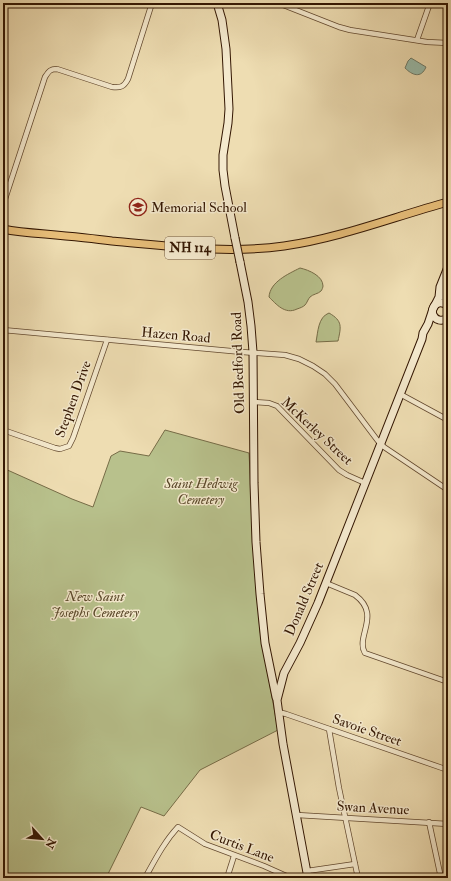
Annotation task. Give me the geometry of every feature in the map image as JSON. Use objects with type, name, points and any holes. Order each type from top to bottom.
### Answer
[{"type":"main road","name":"NH 114","points":[[3,231],[206,249],[250,249],[285,246],[320,239],[364,228],[448,202]]},
{"type":"street","points":[[4,202],[45,77],[49,71],[52,69],[57,69],[112,87],[122,87],[126,84],[128,79],[152,3]]},
{"type":"street","name":"Old Bedford Road","points":[[217,3],[222,20],[226,49],[229,108],[223,155],[223,170],[250,315],[253,352],[253,454],[257,557],[263,624],[277,700]]},
{"type":"street","points":[[278,3],[350,30],[448,43]]},
{"type":"street","points":[[417,40],[430,3]]},
{"type":"street","name":"Donald Street","points":[[308,875],[277,700],[284,673],[312,616],[326,583],[422,339],[423,333],[439,297],[440,287],[448,267]]},
{"type":"street","name":"Donald Street","points":[[444,276],[444,294],[448,305]]},
{"type":"street","name":"Donald Street","points":[[433,308],[438,303],[448,305]]},
{"type":"street","points":[[433,308],[432,312],[435,318],[440,321]]},
{"type":"street","name":"Donald Street","points":[[422,339],[434,325],[448,318]]},
{"type":"street","name":"Hazen Road","points":[[3,330],[285,355],[298,359],[325,374],[335,384],[381,444],[448,490]]},
{"type":"street","name":"Stephen Drive","points":[[3,430],[55,448],[60,449],[69,446],[107,340]]},
{"type":"street","points":[[400,394],[448,420]]},
{"type":"street","name":"McKerley Street","points":[[253,402],[269,403],[277,406],[339,470],[365,484]]},
{"type":"street","points":[[326,583],[355,595],[362,601],[367,615],[362,644],[364,653],[448,682]]},
{"type":"street","points":[[272,677],[278,677],[284,673]]},
{"type":"street","name":"Savoie Street","points":[[278,712],[448,770]]},
{"type":"street","points":[[329,729],[339,788],[358,878]]},
{"type":"street","name":"Swan Avenue","points":[[297,815],[448,824]]},
{"type":"street","points":[[429,822],[441,878]]},
{"type":"street","name":"Curtis Lane","points":[[145,878],[165,843],[178,827],[205,844],[264,866],[291,878]]},
{"type":"street","points":[[227,878],[234,856]]},
{"type":"street","points":[[308,875],[355,864]]},
{"type":"green space","points":[[300,268],[318,276],[321,279],[323,286],[320,292],[310,297],[306,304],[302,307],[289,311],[285,310],[269,297],[270,292],[280,279]]},
{"type":"green space","points":[[329,313],[337,319],[340,325],[338,341],[316,342],[321,321],[325,315]]},
{"type":"green space","points":[[165,430],[249,453],[260,631],[278,730],[200,770],[164,816],[141,807],[106,878],[3,878],[3,468],[93,507],[111,456],[120,451],[149,456]]},
{"type":"shaded area","points":[[411,58],[426,67],[422,73],[416,75],[405,68]]},
{"type":"place","name":"Memorial School","points":[[138,207]]},
{"type":"park label","name":"Saint Hedwig Cemetery","points":[[201,492]]},
{"type":"park label","name":"New Saint Josephs Cemetery","points":[[95,604]]}]
